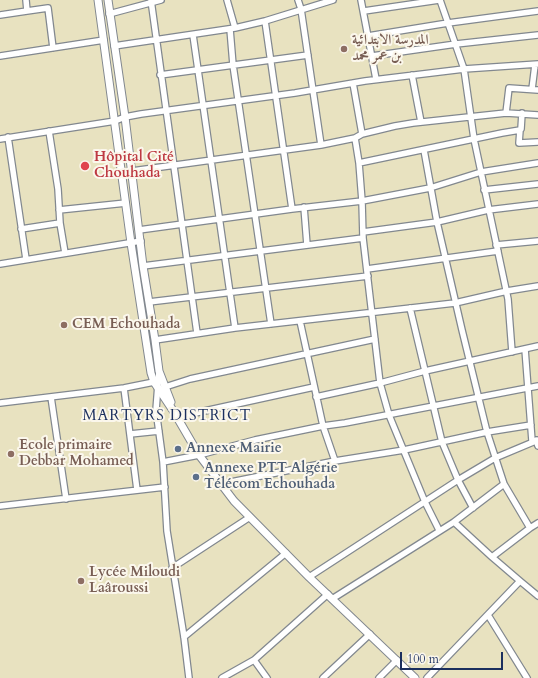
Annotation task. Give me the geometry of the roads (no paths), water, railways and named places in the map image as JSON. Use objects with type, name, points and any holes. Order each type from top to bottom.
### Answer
[{"type":"street","points":[[26,0],[27,10]]},
{"type":"street","points":[[98,0],[131,243],[151,373],[199,455],[221,484],[250,517],[309,577],[415,678]]},
{"type":"street","points":[[108,0],[159,371],[156,410],[163,462],[167,531],[189,678]]},
{"type":"street","points":[[109,14],[151,1],[161,0]]},
{"type":"street","points":[[228,0],[232,28],[233,65],[267,288],[271,324]]},
{"type":"street","points":[[298,0],[301,9],[321,145]]},
{"type":"street","points":[[114,46],[232,28],[265,21],[333,0]]},
{"type":"street","points":[[361,0],[376,79]]},
{"type":"street","points":[[364,11],[440,0],[464,69],[474,139],[508,299],[512,352]]},
{"type":"street","points":[[151,1],[160,75],[197,333]]},
{"type":"street","points":[[0,15],[48,8],[53,48]]},
{"type":"street","points":[[368,36],[448,23],[538,11]]},
{"type":"street","points":[[265,21],[292,209]]},
{"type":"street","points":[[193,35],[235,328]]},
{"type":"street","points":[[372,56],[456,44],[538,35]]},
{"type":"street","points":[[0,56],[104,40]]},
{"type":"street","points":[[160,75],[308,55]]},
{"type":"street","points":[[0,139],[115,122],[125,117],[275,96],[376,79],[464,69],[537,64],[535,90],[509,88],[506,113]]},
{"type":"street","points":[[412,75],[421,122]]},
{"type":"street","points":[[354,83],[362,134]]},
{"type":"street","points":[[132,171],[321,145],[355,138],[362,134],[395,126],[421,122],[506,113],[538,114]]},
{"type":"street","points":[[522,113],[519,143],[538,142]]},
{"type":"street","points":[[359,163],[520,130]]},
{"type":"street","points":[[49,131],[58,189],[64,253]]},
{"type":"street","points":[[8,137],[26,259]]},
{"type":"street","points":[[355,138],[359,163],[363,235],[380,383],[389,415],[425,502],[439,530]]},
{"type":"street","points":[[424,150],[430,188],[455,303],[487,432],[504,484],[530,528]]},
{"type":"street","points":[[139,230],[219,218],[362,201],[430,188],[481,172],[538,163]]},
{"type":"street","points":[[484,190],[538,184]]},
{"type":"street","points":[[59,210],[126,203]]},
{"type":"street","points":[[144,266],[307,245],[437,222],[488,210],[538,204]]},
{"type":"street","points":[[304,208],[307,245]]},
{"type":"street","points":[[21,229],[60,223]]},
{"type":"street","points":[[0,264],[140,241]]},
{"type":"street","points":[[367,269],[445,258],[538,241]]},
{"type":"street","points":[[149,302],[368,276]]},
{"type":"street","points":[[155,340],[235,328],[455,303],[506,291],[538,286]]},
{"type":"street","points":[[410,308],[442,442],[458,480],[473,508]]},
{"type":"street","points":[[300,321],[323,426],[335,461]]},
{"type":"street","points":[[0,404],[159,385],[375,339]]},
{"type":"street","points":[[316,397],[538,346]]},
{"type":"street","points":[[309,577],[458,480],[495,458],[536,442],[531,425],[525,349]]},
{"type":"street","points":[[163,462],[199,455],[255,440],[323,426],[389,415],[538,386]]},
{"type":"street","points":[[176,415],[314,387]]},
{"type":"street","points":[[124,388],[137,490]]},
{"type":"street","points":[[51,397],[66,499]]},
{"type":"street","points":[[221,484],[335,461],[404,450],[487,432],[531,425]]},
{"type":"street","points":[[130,434],[159,432]]},
{"type":"street","points":[[222,678],[254,660],[330,596],[454,522],[504,484]]},
{"type":"street","points":[[0,506],[165,487]]},
{"type":"street","points":[[172,568],[250,517]]},
{"type":"street","points":[[454,522],[538,596]]},
{"type":"street","points":[[492,557],[530,528],[538,524]]},
{"type":"street","points":[[184,637],[286,553]]},
{"type":"street","points":[[427,678],[520,581]]},
{"type":"street","points":[[488,614],[527,678]]},
{"type":"street","points":[[323,678],[370,634]]},
{"type":"street","points":[[254,660],[267,678]]},
{"type":"street","points":[[379,678],[397,660]]},
{"type":"place","name":"المدرسة الابتدائية بن عمر محمد","points":[[344,49]]},
{"type":"place","name":"Hôpital Cité Chouhada","points":[[85,166]]},
{"type":"place","name":"CEM Echouhada","points":[[64,325]]},
{"type":"place","name":"Annexe Mairie","points":[[178,449]]},
{"type":"place","name":"Ecole primaire Debbar Mohamed","points":[[11,454]]},
{"type":"place","name":"Annexe PTT Algérie Télécom Echouhada","points":[[196,477]]},
{"type":"place","name":"Lycée Miloudi Laâroussi","points":[[81,581]]},
{"type":"district","name":"MARTYRS DISTRICT","points":[[167,417]]}]
